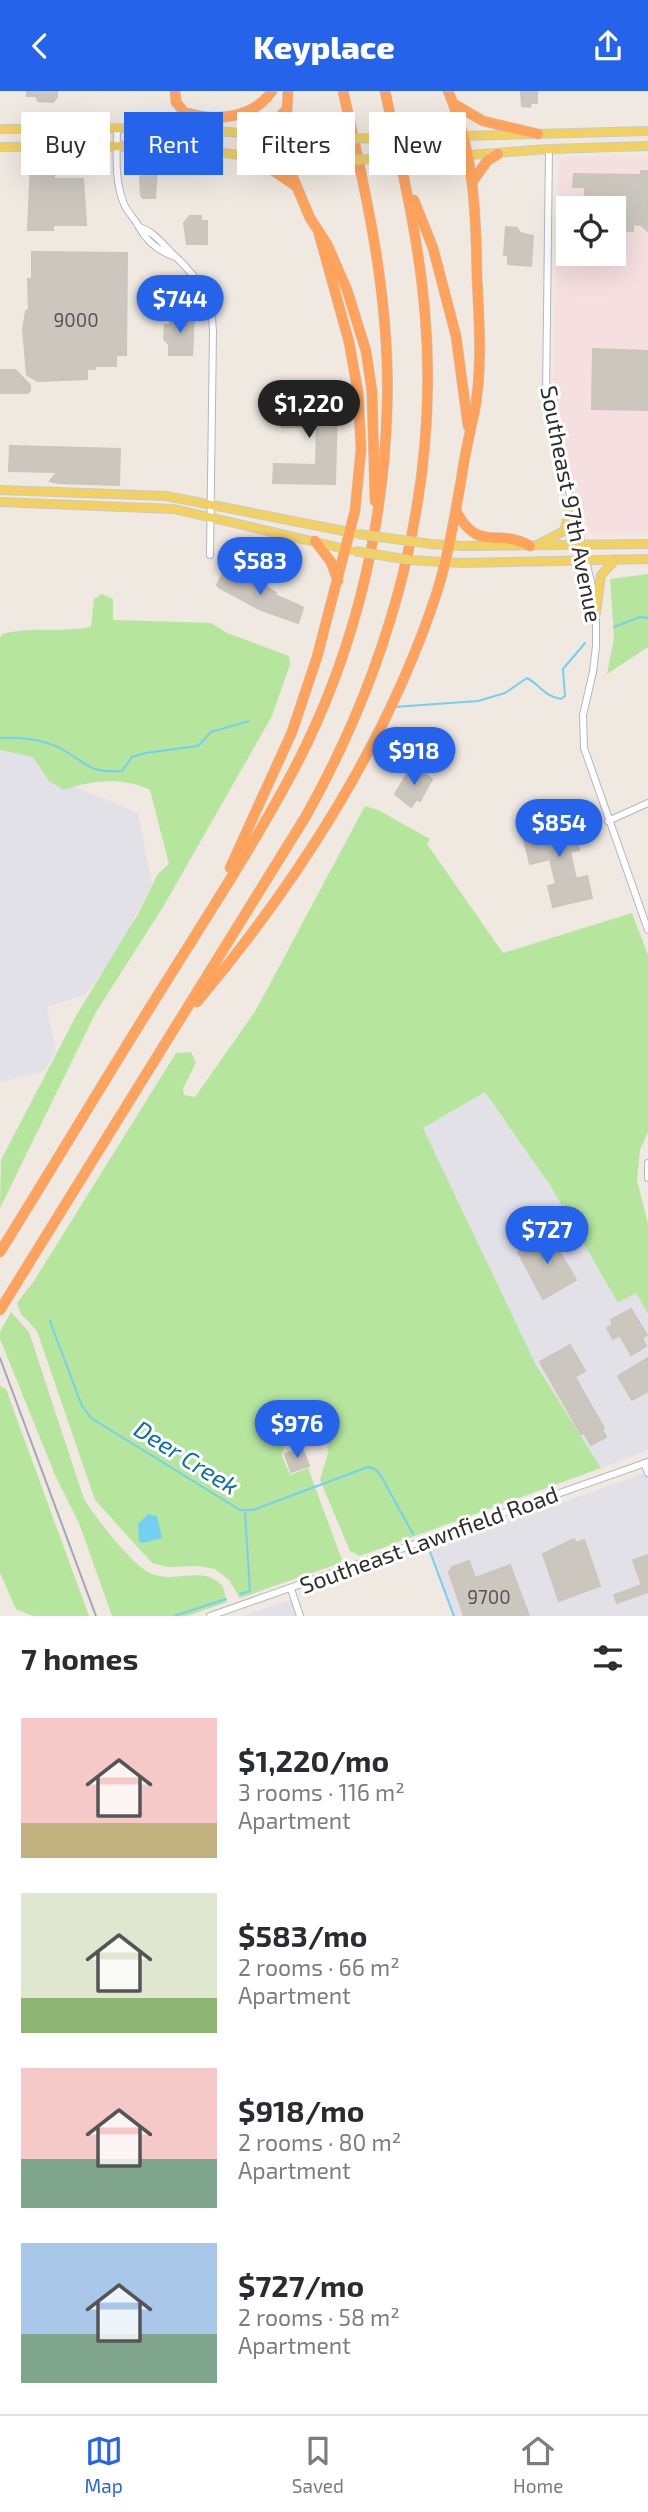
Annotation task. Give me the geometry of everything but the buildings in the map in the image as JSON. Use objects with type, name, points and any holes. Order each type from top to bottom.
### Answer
[{"type":"highway","points":[[175,91],[176,102],[184,112],[225,116],[252,110],[272,91]]},
{"type":"highway","points":[[287,112],[288,91]]},
{"type":"highway","points":[[0,1252],[268,816],[317,723],[349,636],[375,530],[387,421],[386,328],[374,234],[343,91]]},
{"type":"highway","points":[[0,1310],[306,816],[345,743],[377,664],[398,596],[420,487],[427,399],[423,294],[417,241],[385,91]]},
{"type":"highway","points":[[448,91],[456,112]]},
{"type":"highway","points":[[453,104],[483,121],[538,134]]},
{"type":"highway","points":[[284,112],[287,109]]},
{"type":"highway","points":[[176,1027],[234,958],[312,845],[366,757],[419,643],[445,562],[474,413],[479,329],[473,181],[466,141]]},
{"type":"highway","points":[[473,181],[487,161],[498,154]]},
{"type":"highway","points":[[279,175],[297,187]]},
{"type":"highway","points":[[210,910],[289,739],[354,534],[361,449],[358,392],[349,342],[319,234],[292,175]]},
{"type":"highway","points":[[404,177],[433,248],[446,297],[460,356],[469,430]]},
{"type":"highway","points":[[319,234],[327,244],[347,290],[368,357],[372,391],[375,530]]},
{"type":"highway","points":[[456,511],[467,530],[474,535],[490,538],[516,537],[533,546]]},
{"type":"highway","points":[[315,541],[331,562],[338,581]]},
{"type":"main road","points":[[0,129],[175,128],[237,133]]},
{"type":"main road","points":[[466,136],[648,131]]},
{"type":"main road","points":[[355,160],[648,146]]},
{"type":"main road","points":[[0,147],[170,147],[237,155]]},
{"type":"main road","points":[[0,490],[166,496],[354,534],[431,544],[648,544]]},
{"type":"main road","points":[[104,506],[108,500],[125,498],[130,494]]},
{"type":"main road","points":[[0,502],[161,508],[211,516],[351,550],[429,562],[648,559]]},
{"type":"main road","points":[[533,546],[564,531],[570,504]]},
{"type":"main road","points":[[596,613],[601,575],[617,559]]},
{"type":"street","points":[[117,128],[121,193],[128,212],[139,227],[147,229],[168,246],[201,285],[211,315],[210,555]]},
{"type":"street","name":"Southeast 97th Avenue","points":[[549,149],[546,397],[596,613],[596,649],[583,715],[583,736],[588,765],[648,930]]},
{"type":"street","points":[[608,821],[648,803]]},
{"type":"street","points":[[648,1163],[648,1178]]},
{"type":"street","points":[[646,1462],[648,1473]]},
{"type":"street","name":"Southeast Lawnfield Road","points":[[209,1616],[646,1462]]},
{"type":"street","points":[[291,1589],[300,1616]]},
{"type":"shaded area","points":[[648,156],[648,534],[590,533],[564,449],[553,396],[556,266],[626,266],[626,196],[558,196],[559,160],[564,157]]},
{"type":"shaded area","points":[[0,748],[51,762],[61,781],[138,813],[152,884],[113,958],[85,995],[47,1007],[56,1052],[44,1071],[0,1082]]},
{"type":"shaded area","points":[[485,1092],[550,1185],[618,1303],[636,1293],[648,1314],[648,1450],[601,1468],[536,1365],[423,1128]]},
{"type":"shaded area","points":[[648,1472],[648,1616],[452,1616],[428,1550]]},
{"type":"shaded area","points":[[295,1598],[302,1616],[243,1616]]},
{"type":"green space","points":[[648,574],[648,647],[607,674],[614,638],[610,579]]},
{"type":"green space","points":[[102,594],[113,599],[113,620],[211,623],[227,633],[289,656],[290,664],[272,716],[163,907],[96,1012],[0,1208],[1,1160],[76,1016],[139,912],[157,875],[169,864],[150,790],[129,783],[107,781],[64,790],[49,781],[33,757],[0,750],[2,634],[24,630],[91,627],[94,599]]},
{"type":"green space","points":[[365,806],[378,810],[430,839],[427,844],[503,953],[632,913],[648,955],[648,1132],[640,1150],[637,1180],[648,1224],[648,1314],[636,1293],[618,1303],[550,1185],[485,1092],[423,1128],[536,1365],[601,1468],[360,1556],[350,1551],[320,1480],[328,1453],[327,1444],[308,1430],[294,1432],[285,1439],[282,1456],[290,1475],[308,1468],[342,1560],[340,1563],[240,1598],[229,1580],[215,1569],[198,1566],[167,1567],[152,1563],[95,1500],[37,1331],[21,1314],[17,1303],[34,1281],[176,1053],[191,1052],[196,1062],[183,1089],[184,1095],[195,1097],[256,1010]]},
{"type":"green space","points":[[11,1312],[29,1332],[84,1499],[96,1517],[142,1568],[159,1576],[207,1576],[223,1587],[227,1602],[187,1616],[112,1616],[79,1523],[55,1475],[0,1339],[0,1332]]},
{"type":"green space","points":[[0,1386],[6,1389],[89,1616],[33,1616],[16,1609],[0,1573]]},
{"type":"water","points":[[148,1514],[157,1516],[162,1538],[143,1543],[139,1541],[138,1524]]},
{"type":"waterway","points":[[614,627],[640,617],[648,618]]},
{"type":"waterway","points":[[394,707],[478,701],[505,693],[527,678],[555,698],[561,699],[565,696],[563,669],[585,643]]},
{"type":"waterway","points":[[0,738],[42,741],[96,770],[122,771],[132,757],[198,746],[211,732],[249,721]]},
{"type":"waterway","name":"Deer Creek","points":[[50,1321],[82,1406],[91,1418],[240,1510],[253,1510],[368,1467],[375,1469],[381,1476],[413,1534]]},
{"type":"waterway","points":[[240,1594],[250,1591],[245,1512]]},
{"type":"waterway","name":"Deer Creek","points":[[429,1549],[454,1616]]},
{"type":"waterway","points":[[174,1616],[226,1599]]},
{"type":"railway","points":[[0,1358],[96,1616]]}]
